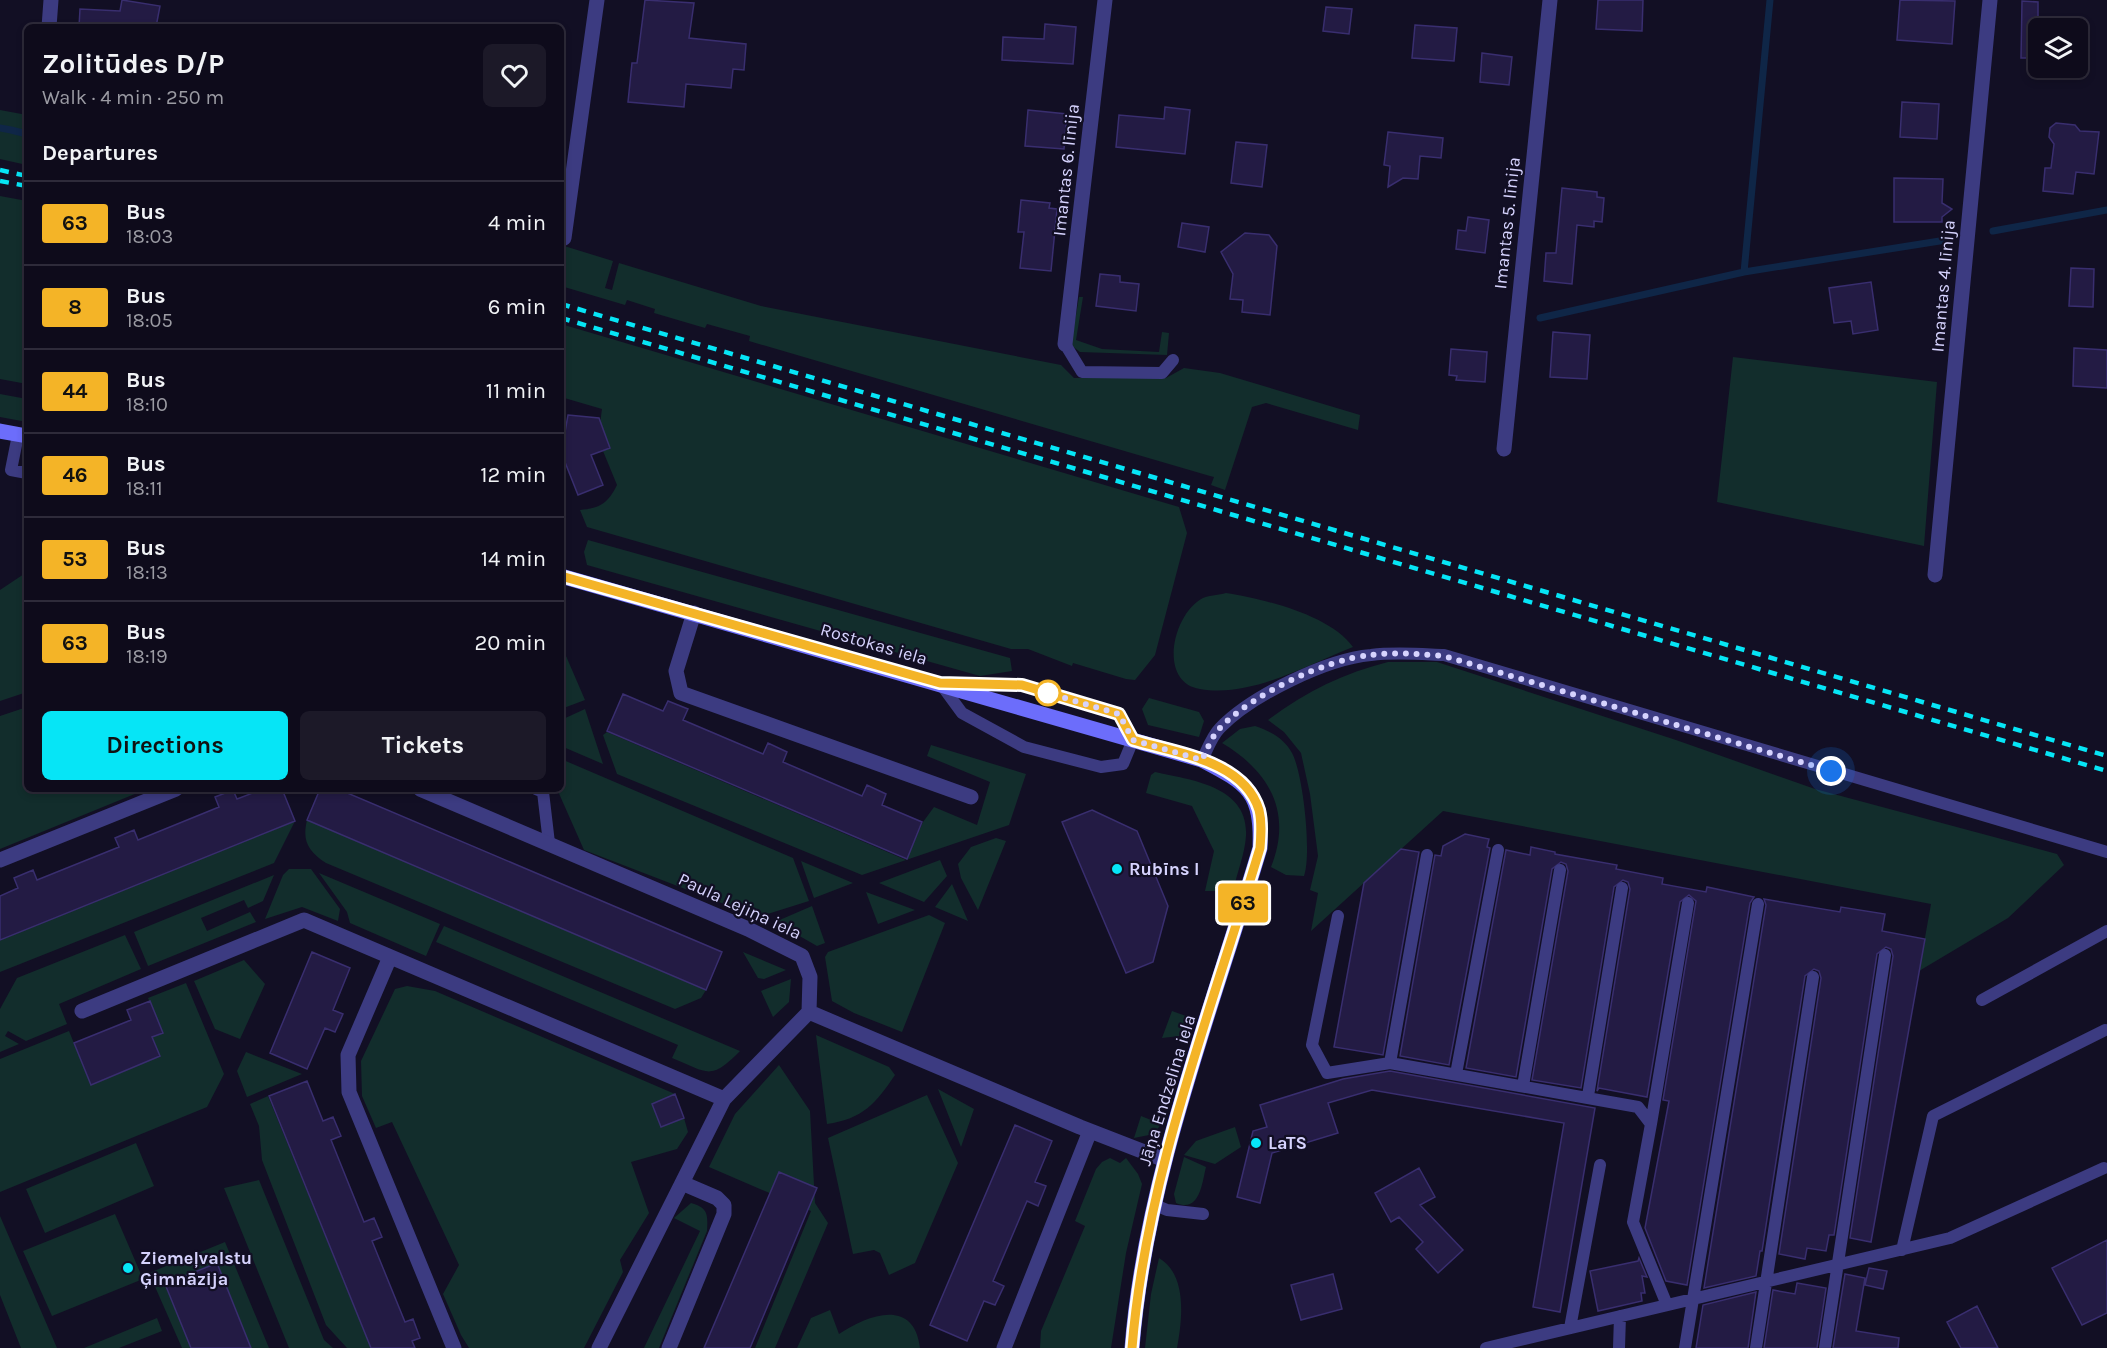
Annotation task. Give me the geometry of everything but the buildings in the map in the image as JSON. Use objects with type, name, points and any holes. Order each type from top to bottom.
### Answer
[{"type":"street","points":[[49,24],[51,0]]},
{"type":"street","points":[[564,238],[597,0]]},
{"type":"street","name":"Imantas 6. līnija","points":[[1065,344],[1105,0]]},
{"type":"street","name":"Imantas 5. līnija","points":[[1504,450],[1550,0]]},
{"type":"street","name":"Imantas 4. līnija","points":[[1935,575],[1990,0]]},
{"type":"street","points":[[0,431],[23,436]]},
{"type":"street","name":"Rostokas iela","points":[[564,577],[1202,760],[1239,779],[1251,794],[1258,809],[1260,848]]},
{"type":"street","points":[[694,613],[676,671],[681,693],[971,797]]},
{"type":"street","points":[[0,860],[169,792]]},
{"type":"street","name":"Paula Lejiņa iela","points":[[427,792],[748,928],[802,956],[810,977],[809,1012]]},
{"type":"street","name":"Jāņa Endzelīna iela","points":[[1132,1348],[1136,1299],[1165,1160],[1260,848]]},
{"type":"street","points":[[82,1011],[304,920],[724,1099]]},
{"type":"street","points":[[390,957],[348,1055],[349,1092],[454,1348]]},
{"type":"street","points":[[599,1348],[724,1099],[809,1012],[1090,1131],[1165,1160]]},
{"type":"street","points":[[1004,1348],[1090,1131]]},
{"type":"street","points":[[669,1348],[724,1214],[724,1205],[717,1198],[682,1183]]},
{"type":"lane","points":[[1065,344],[1082,372],[1162,373],[1173,360]]},
{"type":"lane","points":[[23,436],[11,470],[24,472]]},
{"type":"lane","points":[[1202,760],[1218,729],[1235,715],[1304,673],[1368,655],[1406,653],[1444,656],[2107,852]]},
{"type":"lane","points":[[940,683],[1022,685],[1119,714],[1133,740],[1123,764],[1101,767],[1024,747],[962,713],[940,683]]},
{"type":"lane","points":[[543,792],[549,843]]},
{"type":"lane","points":[[1456,1074],[1498,850]]},
{"type":"lane","points":[[1390,1063],[1426,855]]},
{"type":"lane","points":[[1523,1086],[1560,870]]},
{"type":"lane","points":[[1588,1096],[1622,888]]},
{"type":"lane","points":[[1667,1305],[1633,1222],[1688,903]]},
{"type":"lane","points":[[1685,1348],[1758,904]]},
{"type":"lane","points":[[1338,916],[1312,1045],[1327,1073],[1390,1063],[1588,1096],[1638,1107],[1651,1124]]},
{"type":"lane","points":[[1982,999],[2107,931]]},
{"type":"lane","points":[[1825,1348],[1885,955]]},
{"type":"lane","points":[[1756,1348],[1813,977]]},
{"type":"lane","points":[[1902,1250],[1933,1116],[2105,1030]]},
{"type":"lane","points":[[1570,1328],[1600,1165]]},
{"type":"lane","points":[[1486,1348],[1950,1238],[2104,1168]]},
{"type":"lane","points":[[1155,1205],[1167,1210],[1203,1214]]},
{"type":"lane","points":[[1619,1348],[1620,1316]]},
{"type":"green space","points":[[0,110],[24,114],[24,164],[0,159]]},
{"type":"green space","points":[[0,196],[24,200],[24,383],[0,379]]},
{"type":"green space","points":[[564,246],[613,261],[605,288],[612,290],[619,263],[761,306],[1061,365],[1074,378],[1166,378],[1184,368],[1220,373],[1360,415],[1358,430],[1266,403],[1252,407],[1225,490],[1211,485],[1214,477],[749,341],[750,336],[707,324],[705,328],[654,313],[655,309],[627,300],[625,305],[564,287]]},
{"type":"green space","points":[[1079,297],[1083,297],[1076,340],[1102,349],[1159,352],[1162,332],[1169,333],[1167,355],[1080,352],[1071,345]]},
{"type":"green space","points":[[564,325],[1179,507],[1187,533],[1155,655],[1135,680],[1126,679],[1073,663],[1072,666],[1028,649],[1011,649],[587,527],[580,510],[603,504],[617,485],[603,451],[609,448],[600,424],[602,409],[564,398]]},
{"type":"green space","points":[[1733,357],[1937,382],[1924,546],[1717,502]]},
{"type":"green space","points":[[0,394],[24,398],[24,421],[0,417]]},
{"type":"green space","points":[[588,540],[1010,658],[1012,671],[980,676],[587,565],[584,552]]},
{"type":"green space","points":[[24,574],[24,693],[0,701],[0,590]]},
{"type":"green space","points":[[1226,593],[1259,599],[1313,617],[1329,626],[1353,647],[1278,678],[1239,689],[1220,691],[1200,689],[1187,684],[1178,674],[1174,661],[1174,646],[1184,618],[1192,606],[1203,598]]},
{"type":"green space","points":[[564,651],[585,700],[564,708]]},
{"type":"green space","points":[[1388,662],[1437,662],[1676,740],[1815,789],[2057,854],[2064,865],[2008,918],[1919,971],[1931,904],[1443,811],[1311,931],[1318,893],[1310,890],[1318,856],[1310,794],[1301,753],[1284,732],[1268,720],[1325,685]]},
{"type":"green space","points":[[1149,698],[1199,712],[1204,721],[1199,737],[1148,725],[1142,709]]},
{"type":"green space","points":[[24,708],[24,792],[140,792],[0,849],[0,716]]},
{"type":"green space","points":[[585,709],[603,764],[564,747],[564,719]]},
{"type":"green space","points":[[1255,726],[1281,739],[1289,748],[1296,763],[1303,795],[1307,833],[1304,876],[1286,875],[1271,867],[1277,847],[1279,828],[1278,811],[1272,795],[1253,766],[1222,743],[1240,729]]},
{"type":"green space","points":[[607,732],[906,860],[923,822],[934,807],[977,825],[990,782],[927,756],[931,745],[1026,774],[1009,825],[862,875],[617,774],[603,735]]},
{"type":"green space","points":[[564,760],[793,858],[809,901],[758,917],[584,850],[558,792],[564,792]]},
{"type":"green space","points":[[1155,772],[1185,778],[1215,788],[1238,806],[1244,819],[1246,836],[1233,891],[1205,891],[1214,851],[1192,806],[1146,793],[1151,775]]},
{"type":"green space","points":[[307,820],[706,990],[701,998],[675,1009],[326,863],[308,845],[305,834]]},
{"type":"green space","points":[[295,821],[274,863],[0,972],[0,940]]},
{"type":"green space","points":[[996,838],[1006,841],[978,910],[961,878],[958,864],[971,847]]},
{"type":"green space","points":[[940,860],[947,876],[924,902],[879,883]]},
{"type":"green space","points":[[801,861],[853,883],[814,898]]},
{"type":"green space","points":[[289,869],[311,869],[340,909],[338,921],[302,907],[265,919],[283,875]]},
{"type":"green space","points":[[319,873],[440,924],[426,956],[350,923],[347,912]]},
{"type":"green space","points":[[274,875],[263,901],[248,908],[244,900],[201,918],[207,931],[250,912],[256,922],[148,966],[134,932]]},
{"type":"green space","points":[[952,884],[968,921],[935,907]]},
{"type":"green space","points":[[866,892],[915,910],[878,924]]},
{"type":"green space","points":[[812,906],[825,943],[817,946],[775,922]]},
{"type":"green space","points":[[929,915],[945,923],[902,1032],[854,1013],[832,1001],[825,957],[828,952]]},
{"type":"green space","points":[[444,926],[740,1051],[722,1067],[709,1071],[672,1058],[678,1045],[436,942]]},
{"type":"green space","points":[[125,935],[141,969],[59,1004],[67,1024],[26,1041],[8,1031],[5,1036],[19,1044],[0,1052],[0,1009],[17,978]]},
{"type":"green space","points":[[743,952],[786,970],[764,979],[758,978]]},
{"type":"green space","points":[[244,960],[265,984],[240,1039],[215,1029],[194,981]]},
{"type":"green space","points":[[791,979],[789,1002],[773,1017],[761,991]]},
{"type":"green space","points":[[186,983],[224,1074],[207,1107],[0,1192],[0,1059],[69,1031],[91,1085],[160,1056],[152,1037],[163,1033],[148,998]]},
{"type":"green space","points":[[407,986],[435,991],[675,1094],[661,1127],[684,1118],[688,1132],[677,1149],[631,1162],[649,1213],[620,1260],[623,1272],[584,1348],[469,1348],[461,1335],[443,1294],[459,1265],[392,1122],[376,1128],[362,1096],[361,1061],[395,989]]},
{"type":"green space","points":[[1172,1011],[1186,1016],[1191,1021],[1188,1035],[1162,1038]]},
{"type":"green space","points":[[816,1035],[889,1067],[895,1075],[867,1108],[839,1122],[827,1124]]},
{"type":"green space","points":[[246,1052],[302,1074],[247,1097],[237,1071]]},
{"type":"green space","points":[[779,1065],[810,1111],[815,1203],[828,1223],[775,1348],[755,1348],[811,1211],[709,1167],[735,1114]]},
{"type":"green space","points":[[938,1089],[974,1109],[961,1147]]},
{"type":"green space","points":[[927,1095],[958,1163],[915,1263],[889,1275],[880,1253],[874,1250],[853,1254],[828,1138]]},
{"type":"green space","points":[[268,1096],[371,1348],[347,1348],[326,1325],[262,1160],[259,1126],[250,1104]]},
{"type":"green space","points":[[1141,1116],[1161,1124],[1154,1134],[1134,1138]]},
{"type":"green space","points":[[1235,1127],[1241,1147],[1215,1164],[1184,1155],[1196,1141]]},
{"type":"green space","points":[[136,1143],[154,1186],[45,1233],[26,1189]]},
{"type":"green space","points":[[1184,1157],[1206,1167],[1198,1195],[1190,1204],[1184,1205],[1176,1203],[1174,1194]]},
{"type":"green space","points":[[1110,1158],[1120,1163],[1126,1158],[1138,1174],[1142,1184],[1126,1253],[1111,1348],[1040,1348],[1041,1331],[1085,1226],[1075,1221],[1096,1169]]},
{"type":"green space","points":[[259,1180],[324,1340],[333,1348],[289,1348],[224,1188]]},
{"type":"green space","points":[[691,1203],[706,1212],[707,1231],[659,1348],[644,1348],[700,1231],[674,1218]]},
{"type":"green space","points":[[115,1214],[143,1279],[52,1316],[23,1251]]},
{"type":"green space","points":[[0,1216],[57,1348],[21,1348],[0,1295]]},
{"type":"green space","points":[[225,1242],[269,1348],[251,1348],[216,1263],[165,1284],[191,1348],[182,1348],[149,1273]]},
{"type":"green space","points":[[1159,1258],[1175,1275],[1179,1287],[1181,1312],[1177,1348],[1145,1348],[1151,1294]]},
{"type":"green space","points":[[830,1310],[839,1334],[875,1317],[899,1316],[909,1322],[916,1332],[920,1348],[797,1348],[811,1318]]},
{"type":"green space","points":[[157,1318],[162,1331],[119,1348],[84,1348]]},
{"type":"waterway","points":[[1744,272],[1770,0]]},
{"type":"waterway","points":[[0,128],[11,130]]},
{"type":"waterway","points":[[11,130],[24,133]]},
{"type":"waterway","points":[[1993,231],[2107,210]]},
{"type":"waterway","points":[[1540,318],[1744,272],[1946,240]]},
{"type":"railway","points":[[0,170],[24,175]]},
{"type":"railway","points":[[0,181],[24,185]]},
{"type":"railway","points":[[564,305],[2107,756]]},
{"type":"railway","points":[[564,319],[2107,771]]},
{"type":"bus line","name":"63","points":[[564,577],[940,683],[1022,685],[1119,714],[1133,740],[1202,760],[1239,779],[1251,794],[1258,809],[1261,826],[1260,848],[1165,1160],[1136,1299],[1132,1348]]},
{"type":"place","name":"Rubīns I","points":[[1117,869]]},
{"type":"place","name":"LaTS","points":[[1256,1143]]},
{"type":"place","name":"Ziemeļvalstu Ģimnāzija","points":[[128,1268]]},
{"type":"route","points":[[1048,693],[1041,691],[1119,714],[1133,740],[1202,760],[1218,729],[1235,715],[1304,673],[1368,655],[1406,653],[1444,656],[1831,771]]}]
